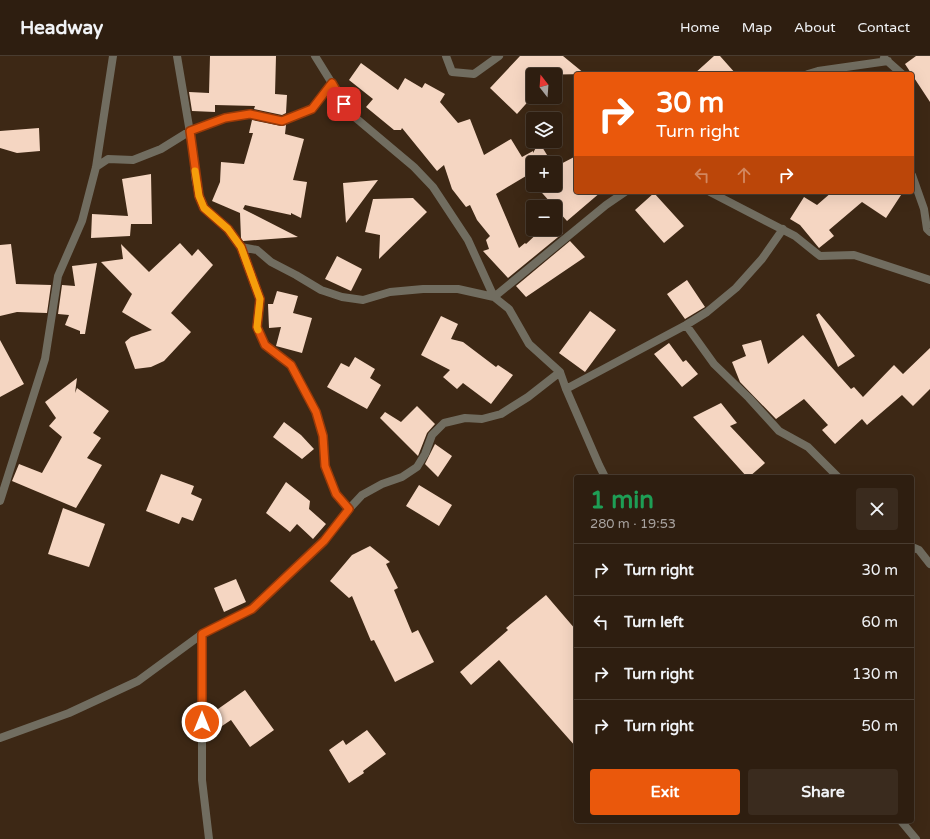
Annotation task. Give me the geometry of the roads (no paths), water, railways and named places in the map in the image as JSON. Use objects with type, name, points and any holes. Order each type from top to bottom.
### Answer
[{"type":"street","points":[[0,501],[45,359],[58,276],[82,221],[96,168],[113,56]]},
{"type":"street","points":[[177,56],[199,196],[204,208],[228,229],[241,247],[260,299],[257,327],[265,345],[291,365],[316,412],[323,436],[325,466],[336,494],[349,509]]},
{"type":"street","points":[[315,56],[351,114],[414,167],[433,187],[468,240],[494,297]]},
{"type":"street","points":[[446,56],[452,72],[474,74],[498,56]]},
{"type":"street","points":[[815,72],[885,58],[900,72]]},
{"type":"street","points":[[96,168],[108,159],[132,160],[161,149],[190,131],[225,118],[250,114],[282,121],[312,109],[332,83]]},
{"type":"street","points":[[914,182],[924,209],[927,229],[930,232]]},
{"type":"street","points":[[494,297],[606,205],[623,194]]},
{"type":"street","points":[[714,194],[795,236],[820,256],[854,255],[930,280]]},
{"type":"street","points":[[566,389],[686,325],[707,312],[736,288],[762,259],[783,229]]},
{"type":"street","points":[[241,247],[257,250],[271,262],[321,290],[342,297],[363,300],[390,292],[423,289],[458,289],[494,297],[509,309],[529,344],[560,372],[598,465],[604,475]]},
{"type":"street","points":[[686,325],[714,364],[749,398],[779,432],[808,447],[836,475]]},
{"type":"street","points":[[0,738],[69,713],[138,682],[202,634],[252,609],[324,541],[362,495],[382,484],[402,477],[416,467],[425,454],[432,435],[444,423],[465,418],[482,418],[501,414],[528,397],[560,372]]},
{"type":"street","points":[[914,548],[918,550],[930,564]]},
{"type":"street","points":[[202,634],[202,780],[209,839]]},
{"type":"street","points":[[903,823],[916,839]]}]
